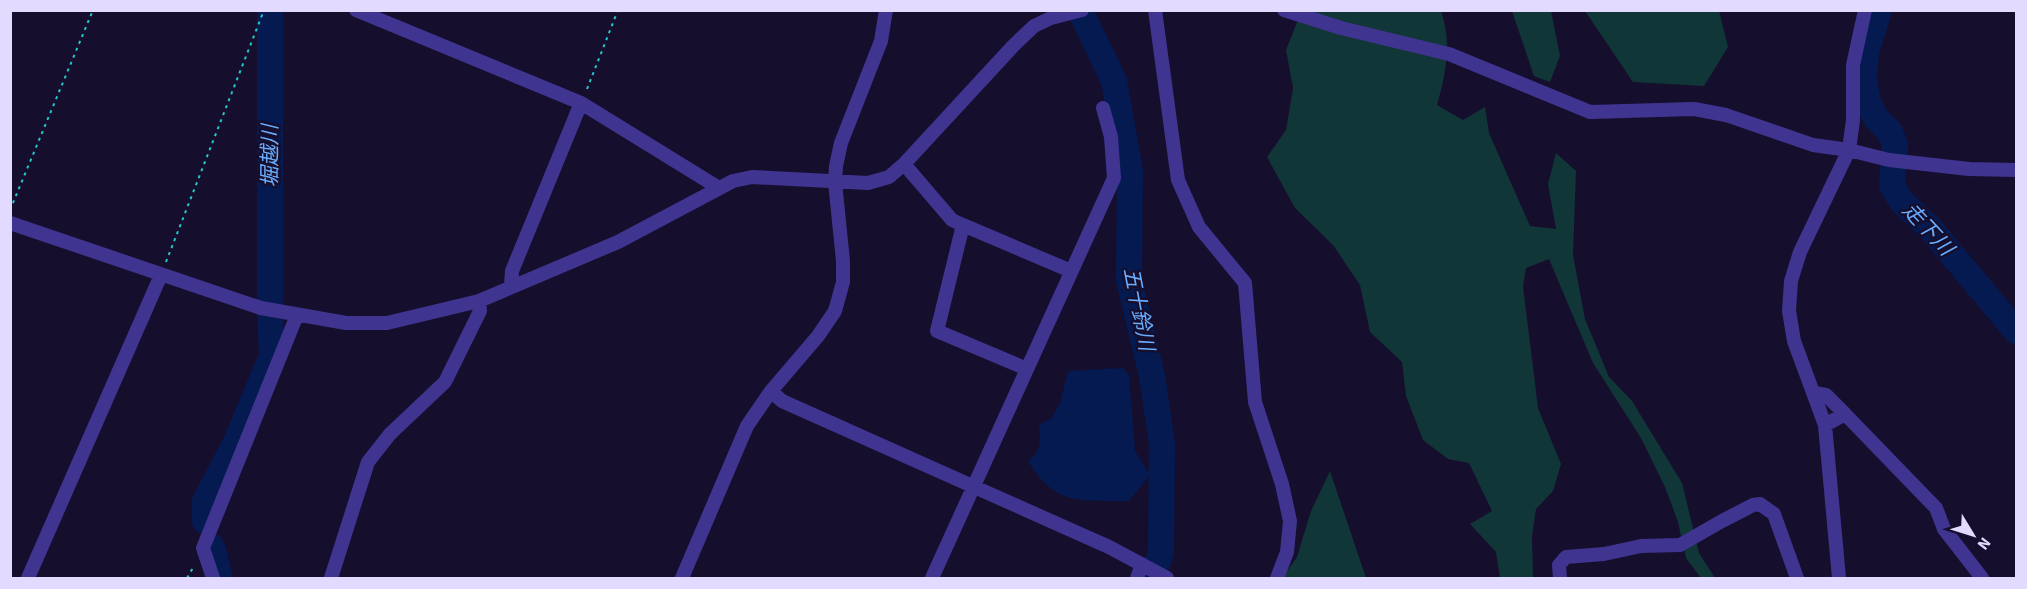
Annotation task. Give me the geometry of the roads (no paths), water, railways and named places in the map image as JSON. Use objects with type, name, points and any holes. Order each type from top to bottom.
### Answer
[{"type":"street","points":[[356,10],[581,103],[719,188]]},
{"type":"street","points":[[682,579],[747,426],[771,391],[818,336],[835,311],[843,282],[835,182],[841,143],[881,41],[886,10]]},
{"type":"street","points":[[1155,10],[1178,180],[1199,227],[1245,283],[1256,402],[1282,484],[1290,521],[1287,552],[1277,579]]},
{"type":"street","points":[[1284,10],[1341,28],[1449,54],[1590,112],[1694,109],[1726,115],[1813,145],[1849,150],[1889,160],[1969,170],[2016,170]]},
{"type":"street","points":[[1839,579],[1825,425],[1815,393],[1794,342],[1789,311],[1791,281],[1800,252],[1849,150],[1854,120],[1853,65],[1865,10]]},
{"type":"street","points":[[10,223],[261,308],[346,323],[387,323],[479,301],[511,285],[618,242],[719,188],[752,177],[868,183],[889,177],[904,164],[1020,39],[1035,26],[1076,11]]},
{"type":"street","points":[[511,285],[512,271],[581,103]]},
{"type":"street","points":[[932,579],[1114,178],[1111,137],[1103,108]]},
{"type":"street","points":[[904,164],[952,220],[1071,271]]},
{"type":"street","points":[[963,225],[937,331],[1027,369]]},
{"type":"street","points":[[28,579],[161,275]]},
{"type":"street","points":[[331,579],[368,462],[390,434],[445,382],[480,311],[479,301]]},
{"type":"street","points":[[213,579],[203,548],[297,315]]},
{"type":"street","points":[[771,391],[782,401],[975,486],[1155,571]]},
{"type":"street","points":[[1815,393],[1826,396],[1845,414],[1936,508],[1944,529],[1982,579]]},
{"type":"street","points":[[1825,425],[1845,414]]},
{"type":"street","points":[[1560,579],[1559,565],[1566,557],[1604,554],[1641,546],[1680,545],[1743,510],[1760,504],[1774,514],[1797,579]]},
{"type":"street","points":[[1137,579],[1155,571]]},
{"type":"water","points":[[1123,368],[1129,375],[1135,451],[1150,475],[1129,501],[1083,500],[1059,494],[1038,476],[1028,461],[1039,446],[1039,425],[1052,418],[1060,403],[1068,371]]},
{"type":"waterway","name":"堀越川","points":[[270,10],[270,302]]},
{"type":"waterway","name":"五十鈴川","points":[[1080,10],[1114,81],[1130,171],[1129,280],[1152,376],[1162,444],[1161,552],[1153,578]]},
{"type":"waterway","name":"走下川","points":[[1879,10],[1866,53],[1864,80],[1868,102],[1875,117],[1890,132],[1895,145],[1892,185],[1901,201],[1929,227],[2016,331]]},
{"type":"waterway","name":"堀越川","points":[[205,521],[205,501],[235,444],[272,356],[270,315]]},
{"type":"waterway","name":"堀越川","points":[[212,547],[220,578]]}]
